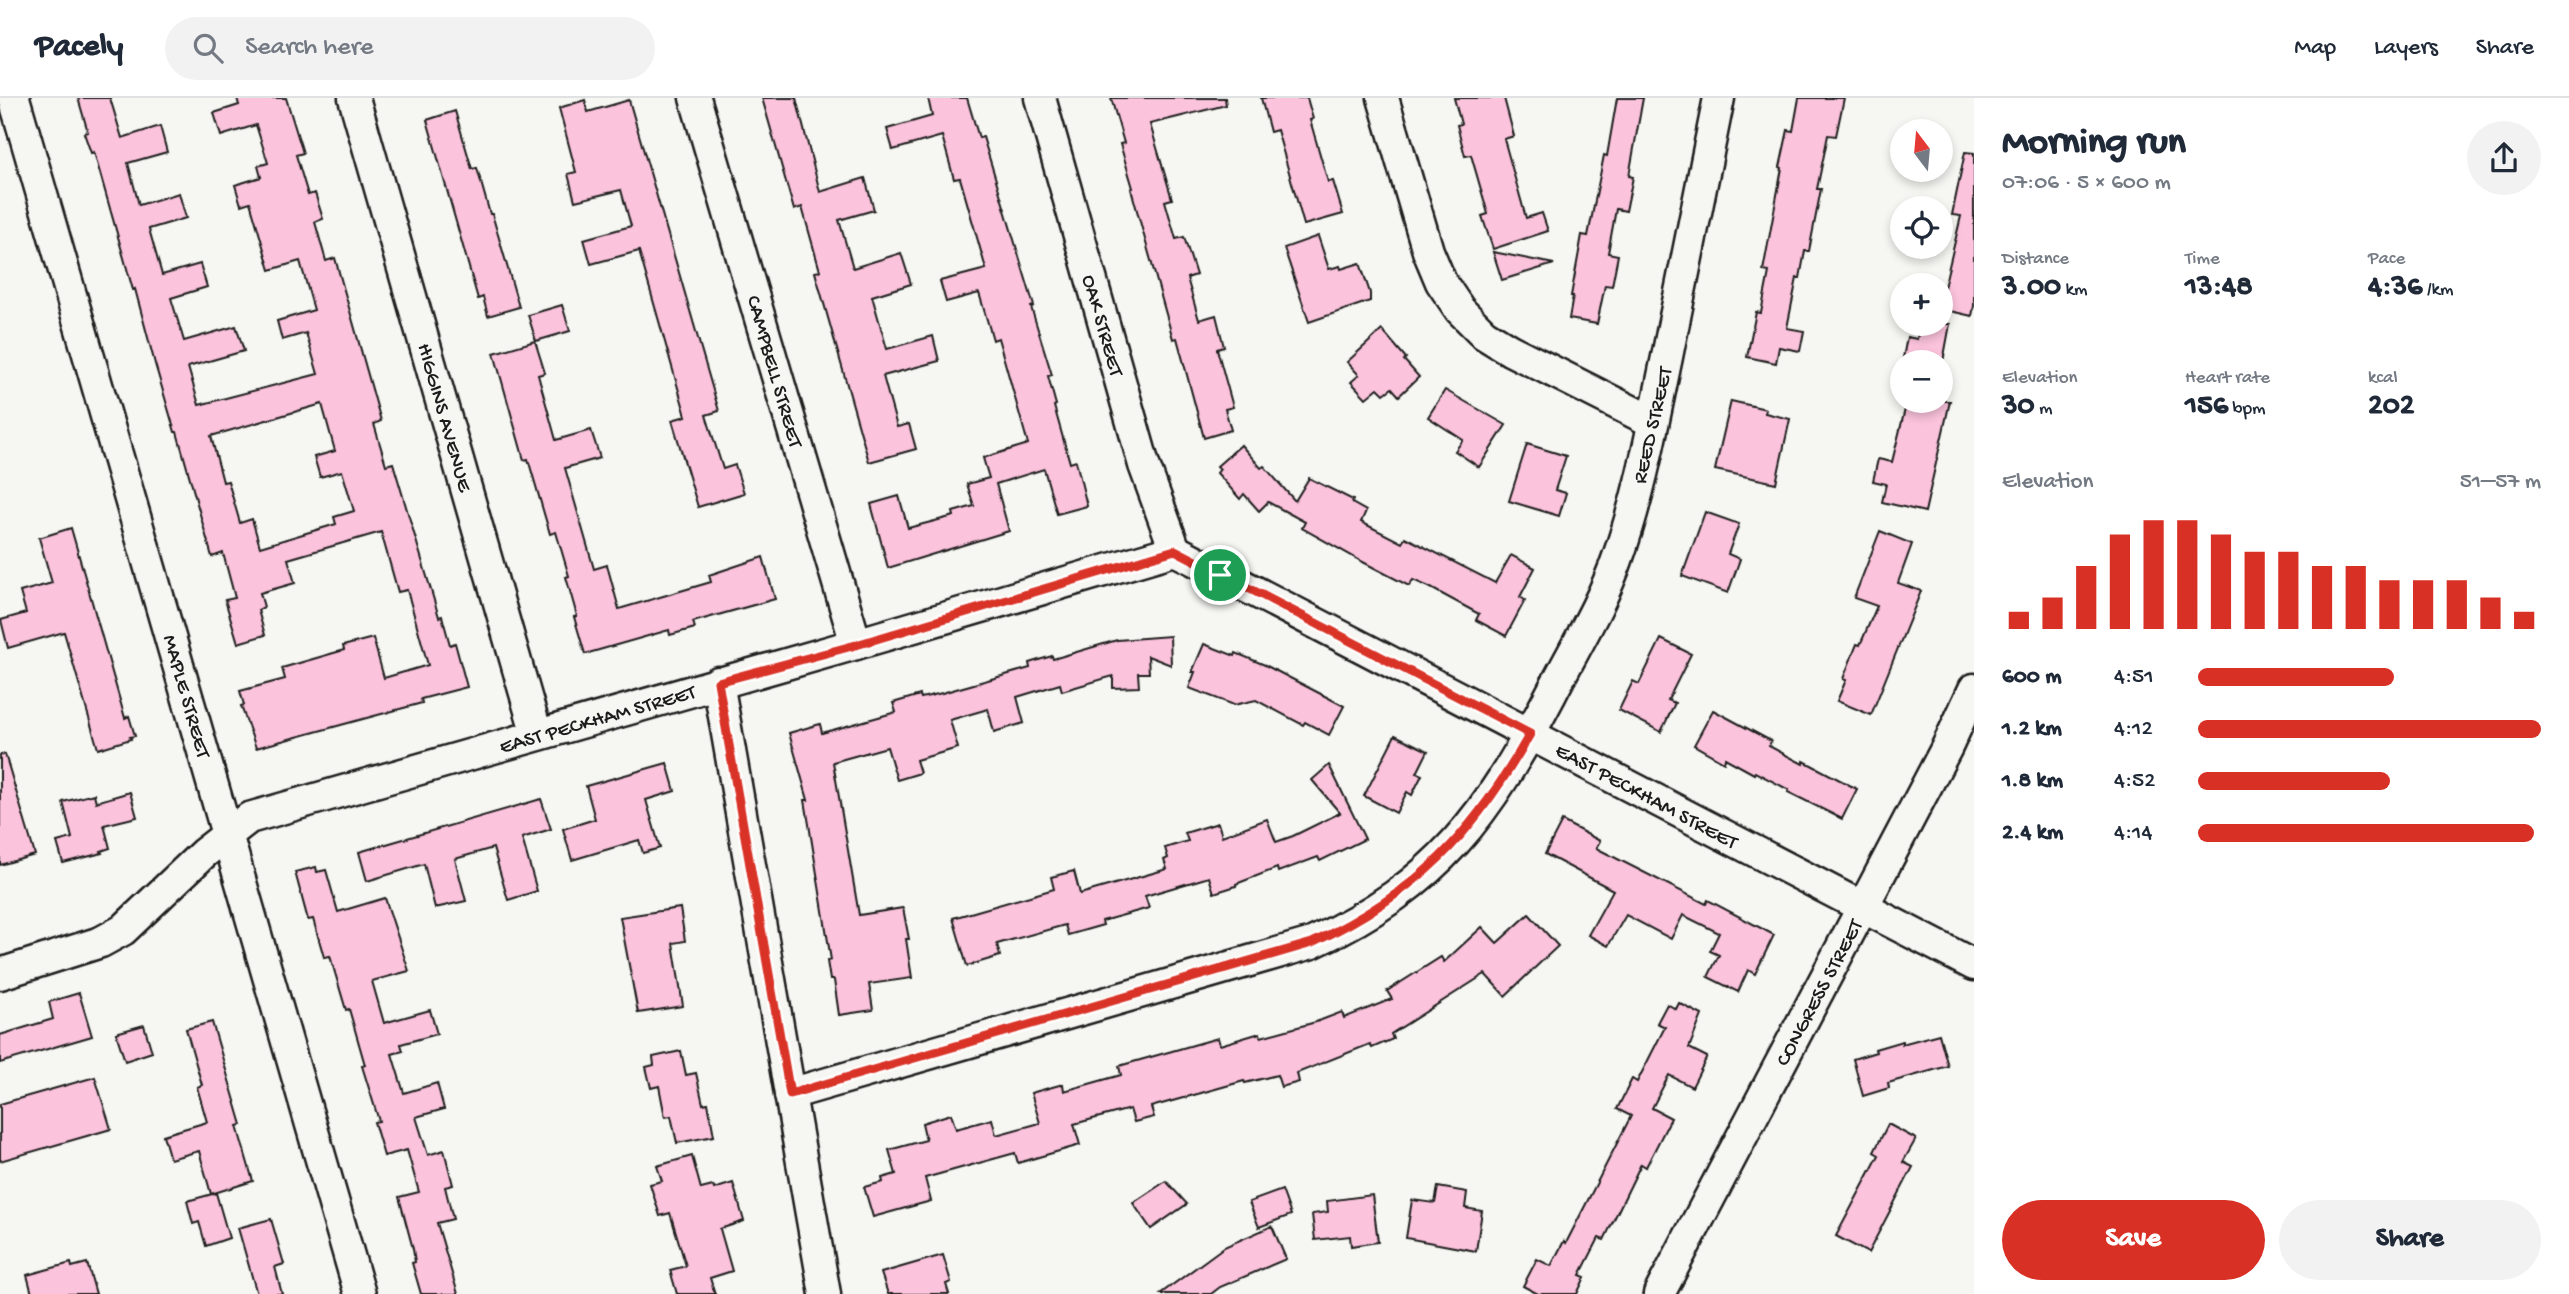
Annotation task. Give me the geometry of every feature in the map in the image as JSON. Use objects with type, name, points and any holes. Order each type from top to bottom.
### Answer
[{"type":"street","name":"MAPLE STREET","points":[[14,98],[360,1294]]},
{"type":"street","name":"HIGGINS AVENUE","points":[[354,98],[537,736]]},
{"type":"street","name":"CAMPBELL STREET","points":[[695,98],[856,645]]},
{"type":"street","name":"OAK STREET","points":[[1040,98],[1144,465],[1175,550]]},
{"type":"street","points":[[1383,98],[1428,251],[1441,282],[1460,310],[1484,334],[1510,350],[1653,422]]},
{"type":"street","name":"REED STREET","points":[[790,1094],[1312,943],[1350,926],[1388,902],[1422,877],[1451,849],[1502,783],[1584,630],[1618,558],[1653,422],[1719,98]]},
{"type":"street","name":"EAST PECKHAM STREET","points":[[0,974],[102,942],[123,930],[227,833],[249,818],[718,682],[856,645],[1175,550],[1974,965]]},
{"type":"street","points":[[718,682],[825,1294]]},
{"type":"street","name":"CONGRESS STREET","points":[[1659,1294],[1947,747],[1974,689]]},
{"type":"building","points":[[78,98],[110,98],[122,138],[160,126],[167,152],[128,163],[139,205],[179,193],[186,218],[149,229],[162,275],[200,264],[207,287],[171,298],[184,341],[236,326],[244,351],[188,367],[199,405],[318,374],[306,333],[282,340],[277,321],[314,310],[300,261],[270,270],[250,202],[241,205],[235,185],[261,177],[258,166],[268,163],[256,125],[221,136],[214,113],[239,105],[237,98],[286,98],[303,153],[296,155],[308,195],[315,193],[323,219],[315,222],[326,261],[335,258],[381,421],[374,424],[386,465],[393,463],[439,617],[442,616],[450,645],[455,643],[467,687],[421,699],[422,703],[256,748],[241,706],[244,705],[240,691],[285,679],[282,668],[344,650],[343,646],[373,638],[384,678],[428,665],[407,590],[398,592],[381,532],[288,559],[295,583],[260,593],[264,607],[258,610],[265,635],[238,643],[225,600],[235,598],[223,553],[212,557],[94,152],[91,153],[84,133],[88,132]],"holes":[[[322,404],[335,451],[314,457],[320,477],[342,471],[354,511],[334,517],[336,524],[260,547],[252,519],[240,523],[228,481],[223,482],[211,436]]]},
{"type":"building","points":[[762,98],[796,98],[820,192],[865,178],[874,210],[839,220],[853,268],[901,253],[911,284],[872,296],[887,349],[933,336],[939,361],[883,376],[897,427],[909,424],[916,449],[869,462],[815,272],[820,271],[802,207],[794,210]]},
{"type":"building","points":[[928,98],[967,98],[979,138],[983,137],[1034,306],[1031,307],[1052,375],[1048,376],[1056,405],[1054,406],[1070,463],[1076,461],[1087,506],[1057,514],[1044,469],[996,484],[1009,531],[888,568],[871,504],[899,496],[908,528],[954,516],[953,512],[974,506],[967,484],[989,478],[983,458],[1028,444],[998,338],[993,340],[979,293],[946,302],[940,281],[986,269],[960,178],[954,179],[942,136],[893,150],[887,129],[932,116]]},
{"type":"building","points":[[1111,98],[1225,98],[1226,105],[1150,124],[1172,199],[1165,201],[1176,239],[1184,237],[1196,275],[1187,278],[1199,320],[1216,315],[1224,347],[1217,349],[1233,407],[1225,409],[1231,430],[1204,438],[1177,338],[1173,339],[1131,189],[1133,188],[1120,144],[1124,143]]},
{"type":"building","points":[[1261,98],[1307,98],[1313,119],[1310,120],[1328,182],[1333,181],[1343,214],[1304,225],[1277,130],[1270,132]]},
{"type":"building","points":[[1454,98],[1504,98],[1514,136],[1504,139],[1526,218],[1542,213],[1548,231],[1493,249],[1482,216],[1488,214],[1471,155],[1465,156]]},
{"type":"building","points":[[1617,98],[1643,98],[1629,176],[1633,177],[1626,211],[1616,209],[1608,253],[1618,255],[1612,286],[1605,285],[1597,324],[1569,319],[1571,296],[1582,235],[1588,236],[1604,155],[1607,156]]},
{"type":"building","points":[[1799,98],[1844,98],[1836,136],[1828,135],[1817,189],[1821,189],[1809,251],[1805,251],[1800,278],[1797,278],[1787,328],[1804,331],[1800,351],[1779,347],[1776,363],[1747,357],[1756,312],[1761,313],[1769,272],[1763,271],[1782,168],[1780,167],[1788,130],[1793,131]]},
{"type":"building","points":[[585,100],[588,112],[629,100],[719,411],[706,415],[723,469],[735,465],[744,493],[698,507],[672,420],[686,416],[639,251],[591,264],[584,239],[631,226],[621,190],[575,201],[568,174],[576,172],[559,108]]},
{"type":"building","points":[[455,111],[472,169],[477,168],[519,307],[488,316],[483,297],[478,299],[427,120]]},
{"type":"building","points":[[1965,152],[1974,153],[1972,316],[1953,312],[1953,273],[1947,273],[1953,259],[1961,216],[1953,215]]},
{"type":"building","points":[[1318,236],[1329,269],[1340,266],[1341,269],[1360,263],[1370,301],[1309,322],[1284,248]]},
{"type":"building","points":[[1493,252],[1554,264],[1502,280]]},
{"type":"building","points":[[562,305],[570,331],[536,341],[528,315]]},
{"type":"building","points":[[1382,330],[1419,377],[1399,396],[1392,388],[1384,394],[1378,388],[1366,398],[1351,382],[1359,375],[1347,362]]},
{"type":"building","points":[[1918,336],[1948,336],[1945,350],[1905,350],[1907,337],[1917,339]]},
{"type":"building","points":[[535,341],[545,373],[538,375],[556,440],[591,430],[600,458],[565,468],[594,569],[607,565],[619,609],[711,582],[709,575],[763,557],[775,599],[693,622],[695,628],[670,635],[669,630],[585,654],[574,617],[577,616],[566,577],[569,576],[556,532],[550,534],[528,459],[524,460],[494,353]]},
{"type":"building","points":[[1445,390],[1506,425],[1479,467],[1455,451],[1463,440],[1428,417]]},
{"type":"building","points":[[1731,401],[1766,409],[1765,413],[1790,419],[1776,483],[1715,470]]},
{"type":"building","points":[[1904,413],[1947,413],[1925,512],[1882,502],[1886,484],[1873,481],[1878,459],[1892,462]]},
{"type":"building","points":[[1527,444],[1566,456],[1555,490],[1566,493],[1559,516],[1509,501]]},
{"type":"building","points":[[1241,445],[1295,501],[1309,478],[1353,500],[1352,503],[1366,511],[1361,522],[1402,543],[1405,537],[1495,583],[1511,555],[1535,568],[1520,597],[1525,600],[1506,636],[1476,620],[1479,614],[1429,587],[1413,580],[1409,586],[1302,528],[1305,522],[1268,502],[1259,511],[1244,494],[1240,499],[1217,473],[1220,469],[1217,466]]},
{"type":"building","points":[[1705,512],[1739,524],[1728,554],[1740,559],[1728,593],[1682,576]]},
{"type":"building","points":[[71,528],[125,718],[129,716],[135,736],[98,749],[64,632],[8,648],[1,620],[26,613],[20,592],[52,583],[39,538]]},
{"type":"building","points":[[1880,531],[1912,544],[1898,583],[1921,591],[1871,715],[1837,701],[1857,644],[1860,645],[1877,606],[1854,598]]},
{"type":"building","points":[[1170,636],[1171,665],[1148,656],[1149,673],[1138,673],[1139,687],[1113,688],[1113,676],[1062,691],[1060,684],[1017,697],[1024,723],[994,732],[988,709],[950,720],[958,748],[916,760],[920,773],[897,780],[887,747],[833,762],[859,915],[903,908],[912,978],[869,984],[873,1010],[839,1015],[834,980],[830,980],[827,961],[831,960],[805,800],[808,800],[789,733],[820,724],[822,733],[896,712],[893,703],[920,695],[921,698],[942,693],[1030,668],[1029,663],[1052,656],[1053,659],[1117,640]]},
{"type":"building","points":[[1661,639],[1691,654],[1668,700],[1675,703],[1661,732],[1619,710],[1633,681],[1639,684]]},
{"type":"building","points":[[1204,644],[1265,665],[1344,706],[1329,735],[1305,722],[1303,725],[1256,700],[1234,705],[1189,688],[1195,672],[1192,672]]},
{"type":"building","points":[[1713,710],[1771,741],[1769,746],[1857,789],[1842,819],[1755,772],[1754,774],[1725,758],[1724,762],[1694,745]]},
{"type":"building","points":[[1395,735],[1428,751],[1417,773],[1422,775],[1412,795],[1407,792],[1396,813],[1364,796]]},
{"type":"building","points":[[5,754],[35,855],[0,865],[0,755]]},
{"type":"building","points":[[667,763],[675,791],[646,800],[660,848],[643,853],[639,840],[572,860],[563,829],[595,819],[586,786]]},
{"type":"building","points":[[1329,765],[1365,839],[1320,861],[1318,857],[1278,872],[1277,868],[1214,893],[1209,877],[1145,896],[1149,908],[1102,921],[1103,925],[1068,935],[1065,925],[997,944],[1000,956],[967,966],[953,918],[1054,889],[1051,877],[1074,871],[1080,894],[1167,869],[1164,860],[1168,858],[1165,848],[1188,841],[1185,833],[1218,823],[1222,836],[1267,819],[1276,842],[1293,836],[1340,813],[1312,780]]},
{"type":"building","points":[[130,792],[137,817],[104,825],[110,848],[101,851],[102,853],[63,863],[57,842],[72,838],[63,802],[94,794],[96,802]]},
{"type":"building","points":[[541,799],[551,829],[522,838],[537,891],[508,900],[493,848],[455,859],[466,901],[435,908],[424,864],[367,881],[359,852]]},
{"type":"building","points":[[1562,821],[1600,841],[1596,848],[1706,904],[1708,900],[1774,935],[1755,974],[1748,970],[1738,992],[1708,977],[1719,955],[1710,951],[1719,933],[1683,915],[1671,939],[1626,915],[1608,946],[1588,935],[1613,890],[1545,854]]},
{"type":"building","points":[[316,867],[317,872],[326,870],[338,912],[385,898],[409,971],[372,981],[384,1023],[430,1010],[437,1034],[401,1044],[403,1051],[392,1054],[404,1093],[437,1083],[444,1109],[416,1117],[428,1155],[444,1150],[453,1185],[445,1187],[453,1219],[437,1223],[458,1294],[421,1294],[412,1263],[415,1262],[413,1249],[399,1197],[419,1192],[407,1150],[384,1156],[374,1122],[379,1121],[362,1066],[365,1065],[349,1009],[346,1010],[330,956],[324,957],[313,919],[308,920],[295,872]]},
{"type":"building","points":[[680,908],[685,941],[673,943],[683,1006],[638,1013],[620,917]]},
{"type":"building","points":[[1529,914],[1558,946],[1505,996],[1485,974],[1391,1034],[1393,1039],[1372,1048],[1370,1044],[1297,1073],[1299,1082],[1281,1087],[1277,1075],[1245,1083],[1244,1081],[1151,1107],[1154,1117],[1134,1122],[1130,1109],[1074,1124],[1080,1145],[1018,1163],[1015,1153],[925,1178],[931,1201],[873,1217],[864,1187],[883,1182],[882,1178],[896,1174],[889,1150],[926,1140],[922,1123],[951,1114],[956,1129],[992,1119],[996,1135],[1040,1123],[1031,1093],[1063,1084],[1064,1091],[1121,1075],[1119,1066],[1218,1038],[1220,1045],[1260,1033],[1261,1037],[1342,1012],[1344,1018],[1392,999],[1387,991],[1441,957],[1444,962],[1482,927],[1497,943]]},
{"type":"building","points":[[79,993],[92,1036],[0,1063],[0,1035],[53,1019],[49,1002]]},
{"type":"building","points":[[1679,1003],[1702,1015],[1689,1048],[1707,1057],[1692,1087],[1669,1075],[1652,1108],[1671,1118],[1646,1167],[1641,1164],[1604,1240],[1599,1238],[1580,1275],[1585,1277],[1577,1294],[1538,1294],[1523,1286],[1537,1259],[1551,1266],[1564,1241],[1566,1243],[1631,1116],[1617,1109],[1632,1079],[1637,1082],[1665,1027],[1657,1023],[1667,1004],[1676,1009]]},
{"type":"building","points":[[212,1022],[242,1125],[237,1126],[253,1181],[211,1194],[199,1151],[170,1159],[163,1135],[207,1122],[197,1087],[202,1085],[186,1029]]},
{"type":"building","points":[[144,1025],[152,1052],[125,1061],[116,1033]]},
{"type":"building","points":[[1939,1034],[1948,1066],[1888,1083],[1889,1088],[1863,1096],[1853,1059],[1902,1041],[1902,1044]]},
{"type":"building","points":[[681,1051],[686,1075],[696,1073],[703,1104],[708,1103],[714,1136],[677,1143],[671,1116],[665,1117],[659,1086],[651,1088],[646,1067],[654,1065],[653,1057]]},
{"type":"building","points":[[95,1077],[111,1129],[0,1161],[0,1104]]},
{"type":"building","points":[[1888,1124],[1916,1139],[1903,1162],[1913,1167],[1868,1253],[1836,1236],[1879,1155],[1874,1152]]},
{"type":"building","points":[[692,1156],[701,1189],[713,1186],[714,1189],[733,1183],[744,1221],[720,1229],[732,1271],[710,1278],[715,1294],[677,1294],[670,1270],[686,1266],[670,1213],[660,1216],[650,1184],[662,1181],[657,1166]]},
{"type":"building","points":[[1166,1181],[1187,1204],[1151,1229],[1133,1203]]},
{"type":"building","points":[[1438,1187],[1467,1192],[1465,1208],[1482,1211],[1476,1251],[1406,1238],[1412,1200],[1435,1203]]},
{"type":"building","points":[[1282,1190],[1291,1215],[1259,1227],[1249,1202]]},
{"type":"building","points":[[216,1193],[229,1238],[206,1246],[199,1222],[193,1224],[187,1201]]},
{"type":"building","points":[[1372,1195],[1378,1242],[1351,1246],[1350,1236],[1315,1240],[1312,1214],[1328,1212],[1327,1201]]},
{"type":"building","points":[[271,1219],[284,1264],[275,1267],[282,1294],[257,1294],[238,1228]]},
{"type":"building","points":[[1272,1226],[1286,1259],[1220,1287],[1211,1294],[1160,1294],[1224,1247]]},
{"type":"building","points":[[943,1255],[951,1282],[946,1284],[949,1294],[888,1294],[881,1273]]},
{"type":"building","points":[[71,1263],[72,1267],[87,1263],[96,1294],[32,1294],[27,1275]]},
{"type":"route","points":[[1175,550],[1220,575],[1530,734],[1502,783],[1476,819],[1451,849],[1422,877],[1350,926],[1312,943],[790,1094],[718,682],[856,645],[1175,550]]}]
